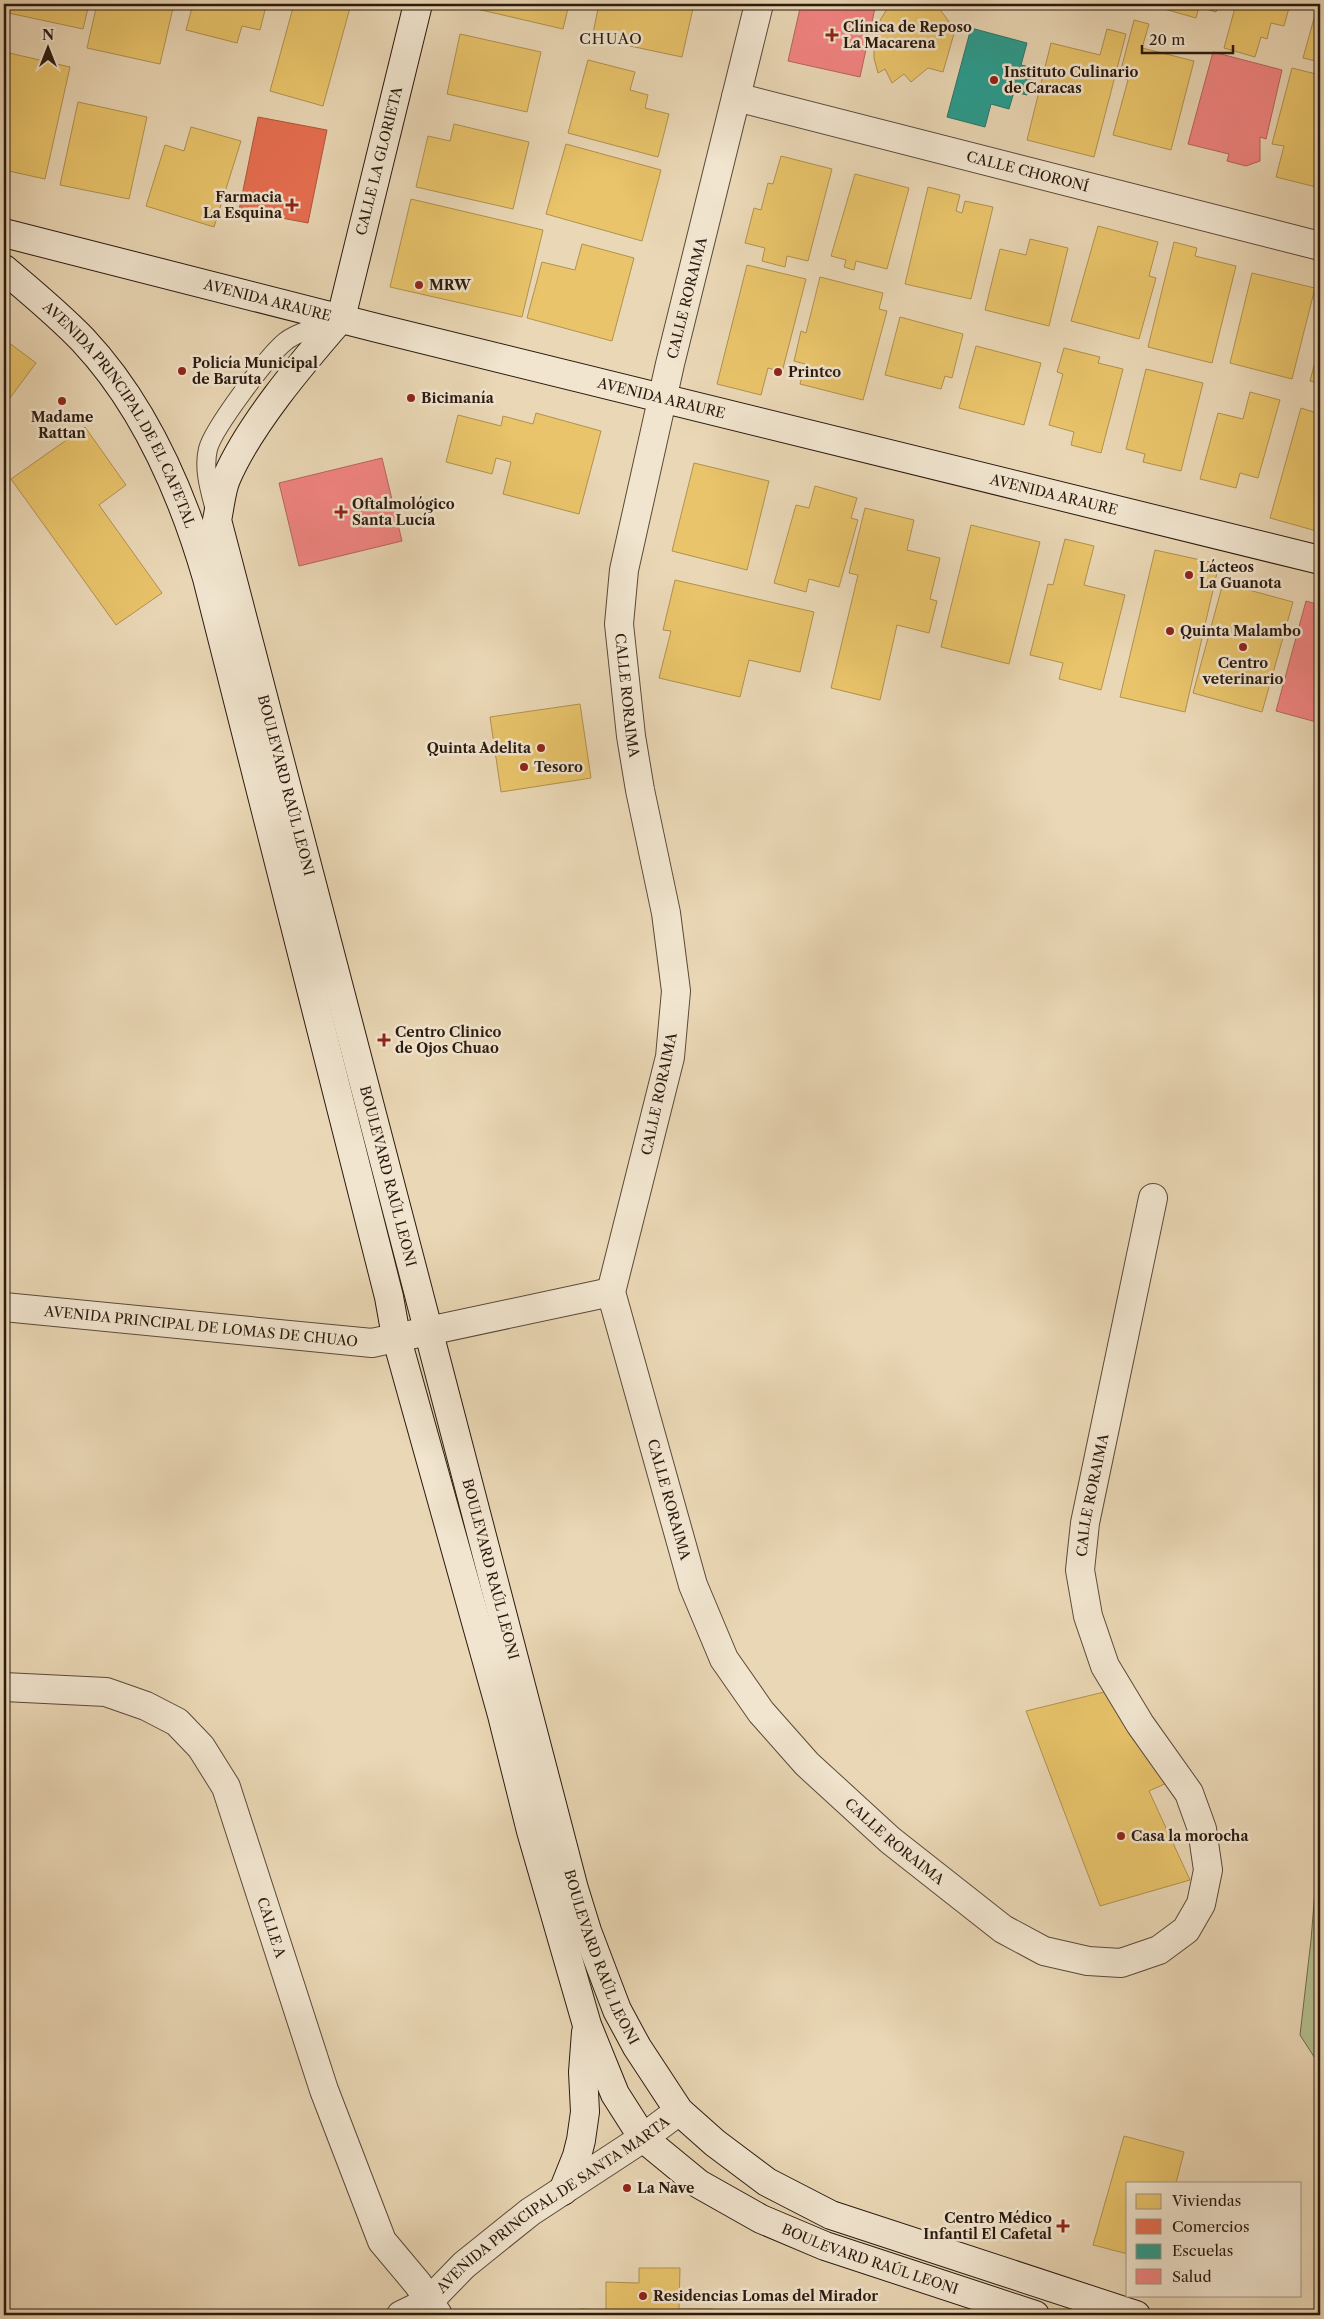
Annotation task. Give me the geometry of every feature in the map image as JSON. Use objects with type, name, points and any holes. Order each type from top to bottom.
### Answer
[{"type":"street","name":"CALLE LA GLORIETA","points":[[341,318],[418,4]]},
{"type":"street","name":"CALLE RORAIMA","points":[[759,4],[663,398],[624,570],[619,624],[631,736],[666,913],[676,991],[670,1057],[611,1292],[693,1585],[724,1659],[761,1712],[807,1764],[890,1840],[1003,1929],[1044,1951],[1088,1961],[1121,1963],[1160,1950],[1186,1930],[1201,1904],[1208,1870],[1202,1830],[1189,1793],[1140,1724],[1105,1666],[1088,1616],[1080,1570],[1085,1523],[1153,1198]]},
{"type":"street","name":"CALLE CHORONÍ","points":[[736,97],[1320,246]]},
{"type":"street","name":"AVENIDA ARAURE","points":[[4,232],[341,318],[1320,560]]},
{"type":"street","name":"AVENIDA PRINCIPAL DE EL CAFETAL","points":[[4,269],[60,317],[84,342],[110,372],[131,402],[171,475],[192,524],[207,578]]},
{"type":"street","name":"AVENIDA PRINCIPAL DE EL CAFETAL","points":[[217,520],[225,481],[242,447],[316,347],[341,318]]},
{"type":"street","name":"BOULEVARD RAÚL LEONI","points":[[217,520],[574,1889],[587,1931],[617,2010],[637,2047],[679,2111],[715,2143],[767,2182],[831,2215],[1136,2315]]},
{"type":"street","name":"BOULEVARD RAÚL LEONI","points":[[207,578],[387,1287],[396,1336],[502,1715],[531,1831],[587,2025],[615,2094],[643,2138],[699,2184],[761,2219],[825,2246],[1034,2315]]},
{"type":"street","name":"AVENIDA PRINCIPAL DE LOMAS DE CHUAO","points":[[4,1307],[372,1343],[396,1336],[611,1292]]},
{"type":"street","name":"CALLE A","points":[[4,1686],[106,1692],[146,1706],[177,1722],[202,1746],[226,1787],[324,2090],[382,2241],[418,2284],[430,2311]]},
{"type":"street","points":[[563,2191],[577,2156],[584,2121],[583,2072],[587,2025]]},
{"type":"street","name":"AVENIDA PRINCIPAL DE SANTA MARTA","points":[[401,2315],[430,2311],[479,2254],[530,2212],[643,2138],[679,2111]]},
{"type":"green space","points":[[1320,1829],[1320,2066],[1300,2035],[1311,1940]]},
{"type":"building: Viviendas","points":[[4,4],[89,4],[83,29],[4,12]]},
{"type":"building: Viviendas","points":[[97,4],[154,4],[173,8],[160,64],[87,48]]},
{"type":"building: Viviendas","points":[[193,4],[262,4],[266,6],[260,30],[242,26],[237,43],[186,30]]},
{"type":"building: Viviendas","points":[[294,4],[351,4],[323,106],[270,91]]},
{"type":"building: Viviendas","points":[[465,4],[569,4],[563,29],[464,6]]},
{"type":"building: Viviendas","points":[[599,4],[694,4],[682,57],[592,38]]},
{"type":"building: Viviendas","points":[[890,4],[936,4],[955,30],[943,72],[928,68],[911,82],[904,74],[892,83],[885,69],[878,73],[874,58],[874,37],[879,22]]},
{"type":"building: Viviendas","points":[[1150,4],[1219,4],[1216,12],[1199,7],[1196,18]]},
{"type":"building: Viviendas","points":[[1236,4],[1290,4],[1284,26],[1271,23],[1267,39],[1261,37],[1255,57],[1224,48]]},
{"type":"building: Viviendas","points":[[1318,4],[1320,4],[1320,62],[1303,58]]},
{"type":"building: Viviendas","points":[[1134,20],[1149,24],[1142,48],[1194,61],[1171,150],[1113,135],[1128,80],[1119,77]]},
{"type":"building: Viviendas","points":[[1107,29],[1126,34],[1094,157],[1027,140],[1051,43],[1100,55]]},
{"type":"building: Viviendas","points":[[460,34],[541,52],[527,112],[447,94]]},
{"type":"building: Viviendas","points":[[5,52],[70,67],[45,179],[4,170]]},
{"type":"building: Viviendas","points":[[588,60],[635,72],[630,90],[648,95],[645,108],[669,114],[658,157],[568,133]]},
{"type":"building: Viviendas","points":[[1292,68],[1320,75],[1318,91],[1320,92],[1320,188],[1276,177],[1284,146],[1272,144]]},
{"type":"building: Viviendas","points":[[78,102],[147,117],[129,199],[60,185]]},
{"type":"building: Viviendas","points":[[454,124],[529,142],[513,209],[416,187],[428,136],[450,141]]},
{"type":"building: Viviendas","points":[[191,127],[241,141],[214,227],[146,206],[165,145],[184,151]]},
{"type":"building: Viviendas","points":[[566,144],[661,170],[642,241],[546,214]]},
{"type":"building: Viviendas","points":[[781,156],[832,169],[808,261],[787,256],[785,267],[762,261],[765,248],[745,243],[754,208],[761,210],[768,183],[773,184]]},
{"type":"building: Viviendas","points":[[855,174],[909,188],[887,269],[856,261],[854,270],[844,267],[846,260],[831,256]]},
{"type":"building: Viviendas","points":[[928,187],[960,195],[956,211],[962,213],[965,201],[993,207],[971,299],[905,284]]},
{"type":"building: Viviendas","points":[[411,199],[543,230],[522,317],[390,287]]},
{"type":"building: Viviendas","points":[[1098,226],[1158,242],[1149,276],[1156,278],[1139,339],[1071,321]]},
{"type":"building: Viviendas","points":[[1030,239],[1068,248],[1049,326],[985,310],[1000,249],[1026,255]]},
{"type":"building: Viviendas","points":[[1174,242],[1197,248],[1195,256],[1236,266],[1212,363],[1148,347]]},
{"type":"building: Viviendas","points":[[582,244],[634,258],[612,341],[527,318],[542,262],[575,270]]},
{"type":"building: Viviendas","points":[[747,265],[806,279],[782,372],[768,368],[761,395],[717,384]]},
{"type":"building: Viviendas","points":[[1252,273],[1315,288],[1292,379],[1230,363]]},
{"type":"building: Viviendas","points":[[820,277],[883,293],[879,309],[887,311],[863,400],[800,384],[805,364],[794,361],[801,331],[806,333]]},
{"type":"building: Viviendas","points":[[900,317],[963,334],[952,378],[945,376],[941,389],[885,375]]},
{"type":"building: Viviendas","points":[[4,339],[36,363],[4,406]]},
{"type":"building: Viviendas","points":[[1320,343],[1320,383],[1310,381]]},
{"type":"building: Viviendas","points":[[976,346],[1041,363],[1024,425],[959,408]]},
{"type":"building: Viviendas","points":[[1064,348],[1100,357],[1098,363],[1123,369],[1101,453],[1071,445],[1074,432],[1049,425],[1063,374],[1057,372]]},
{"type":"building: Viviendas","points":[[1146,369],[1203,383],[1181,471],[1143,462],[1145,454],[1126,449]]},
{"type":"building: Viviendas","points":[[1250,392],[1280,400],[1258,478],[1240,473],[1236,488],[1200,479],[1218,413],[1243,419]]},
{"type":"building: Viviendas","points":[[1301,408],[1320,414],[1320,532],[1270,518]]},
{"type":"building: Viviendas","points":[[536,413],[601,431],[579,514],[503,494],[511,462],[496,458],[492,474],[446,462],[458,415],[501,426],[503,416],[533,424]]},
{"type":"building: Viviendas","points":[[85,427],[126,485],[99,505],[162,593],[116,625],[11,479]]},
{"type":"building: Viviendas","points":[[694,463],[769,481],[747,570],[672,551]]},
{"type":"building: Viviendas","points":[[815,486],[857,498],[851,518],[858,520],[839,587],[809,579],[806,592],[774,583],[796,505],[809,508]]},
{"type":"building: Viviendas","points":[[865,508],[914,520],[907,550],[940,558],[930,599],[937,601],[929,633],[897,625],[880,700],[831,688],[858,575],[849,573]]},
{"type":"building: Viviendas","points":[[971,525],[1040,542],[1009,664],[941,647]]},
{"type":"building: Viviendas","points":[[1065,539],[1094,546],[1084,585],[1125,595],[1101,690],[1059,679],[1063,663],[1030,655],[1048,584],[1053,585]]},
{"type":"building: Viviendas","name":"Quinta Malambo","points":[[1155,550],[1219,564],[1185,712],[1120,697]]},
{"type":"building: Viviendas","points":[[675,580],[814,612],[800,672],[749,660],[740,697],[659,678],[671,631],[663,630]]},
{"type":"building: Viviendas","name":"Centro veterinario","points":[[1223,583],[1293,602],[1262,712],[1193,693]]},
{"type":"building: Viviendas","name":"Quinta Adelita","points":[[580,704],[591,778],[501,792],[490,717]]},
{"type":"building: Viviendas","name":"Casa la morocha","points":[[1108,1691],[1169,1782],[1149,1791],[1190,1880],[1100,1906],[1026,1711]]},
{"type":"building: Viviendas","points":[[1124,2136],[1184,2152],[1176,2182],[1126,2182],[1126,2253],[1093,2245]]},
{"type":"building: Viviendas","name":"Residencias Lomas del Mirador","points":[[639,2268],[680,2268],[679,2309],[713,2309],[712,2315],[580,2315],[580,2309],[606,2310],[606,2282],[639,2283]]},
{"type":"building: Comercios","points":[[258,117],[327,130],[308,223],[239,210]]},
{"type":"building: Escuelas","name":"Instituto Culinario de Caracas","points":[[971,28],[1027,43],[1021,65],[1034,68],[1027,95],[1014,92],[1009,109],[991,104],[985,127],[947,117]]},
{"type":"building: Salud","name":"Clínica de Reposo La Macarena","points":[[801,4],[856,4],[875,8],[860,77],[788,61]]},
{"type":"building: Salud","points":[[1213,52],[1282,70],[1266,139],[1260,137],[1260,161],[1246,166],[1227,161],[1229,154],[1188,144]]},
{"type":"building: Salud","name":"Oftalmológico Santa Lucía","points":[[382,458],[402,541],[299,566],[279,483]]},
{"type":"building: Salud","points":[[1306,601],[1320,605],[1320,723],[1276,711]]},
{"type":"place","name":"Clínica de Reposo La Macarena","points":[[832,35]]},
{"type":"place","name":"Instituto Culinario de Caracas","points":[[994,80]]},
{"type":"place","name":"Farmacia La Esquina","points":[[292,205]]},
{"type":"place","name":"MRW","points":[[419,285]]},
{"type":"place","name":"Policía Municipal de Baruta","points":[[182,371]]},
{"type":"place","name":"Printco","points":[[778,372]]},
{"type":"place","name":"Bicimanía","points":[[411,398]]},
{"type":"place","name":"Madame Rattan","points":[[62,401]]},
{"type":"place","name":"Oftalmológico Santa Lucía","points":[[341,512]]},
{"type":"place","name":"Lácteos La Guanota","points":[[1189,575]]},
{"type":"place","name":"Quinta Malambo","points":[[1170,631]]},
{"type":"place","name":"Centro veterinario","points":[[1243,647]]},
{"type":"place","name":"Quinta Adelita","points":[[541,748]]},
{"type":"place","name":"Tesoro","points":[[524,767]]},
{"type":"place","name":"Centro Clinico de Ojos Chuao","points":[[384,1040]]},
{"type":"place","name":"Casa la morocha","points":[[1121,1836]]},
{"type":"place","name":"La Nave","points":[[627,2188]]},
{"type":"place","name":"Centro Médico Infantil El Cafetal","points":[[1063,2226]]},
{"type":"place","name":"Residencias Lomas del Mirador","points":[[643,2296]]},
{"type":"district","name":"CHUAO","points":[[611,38]]}]
